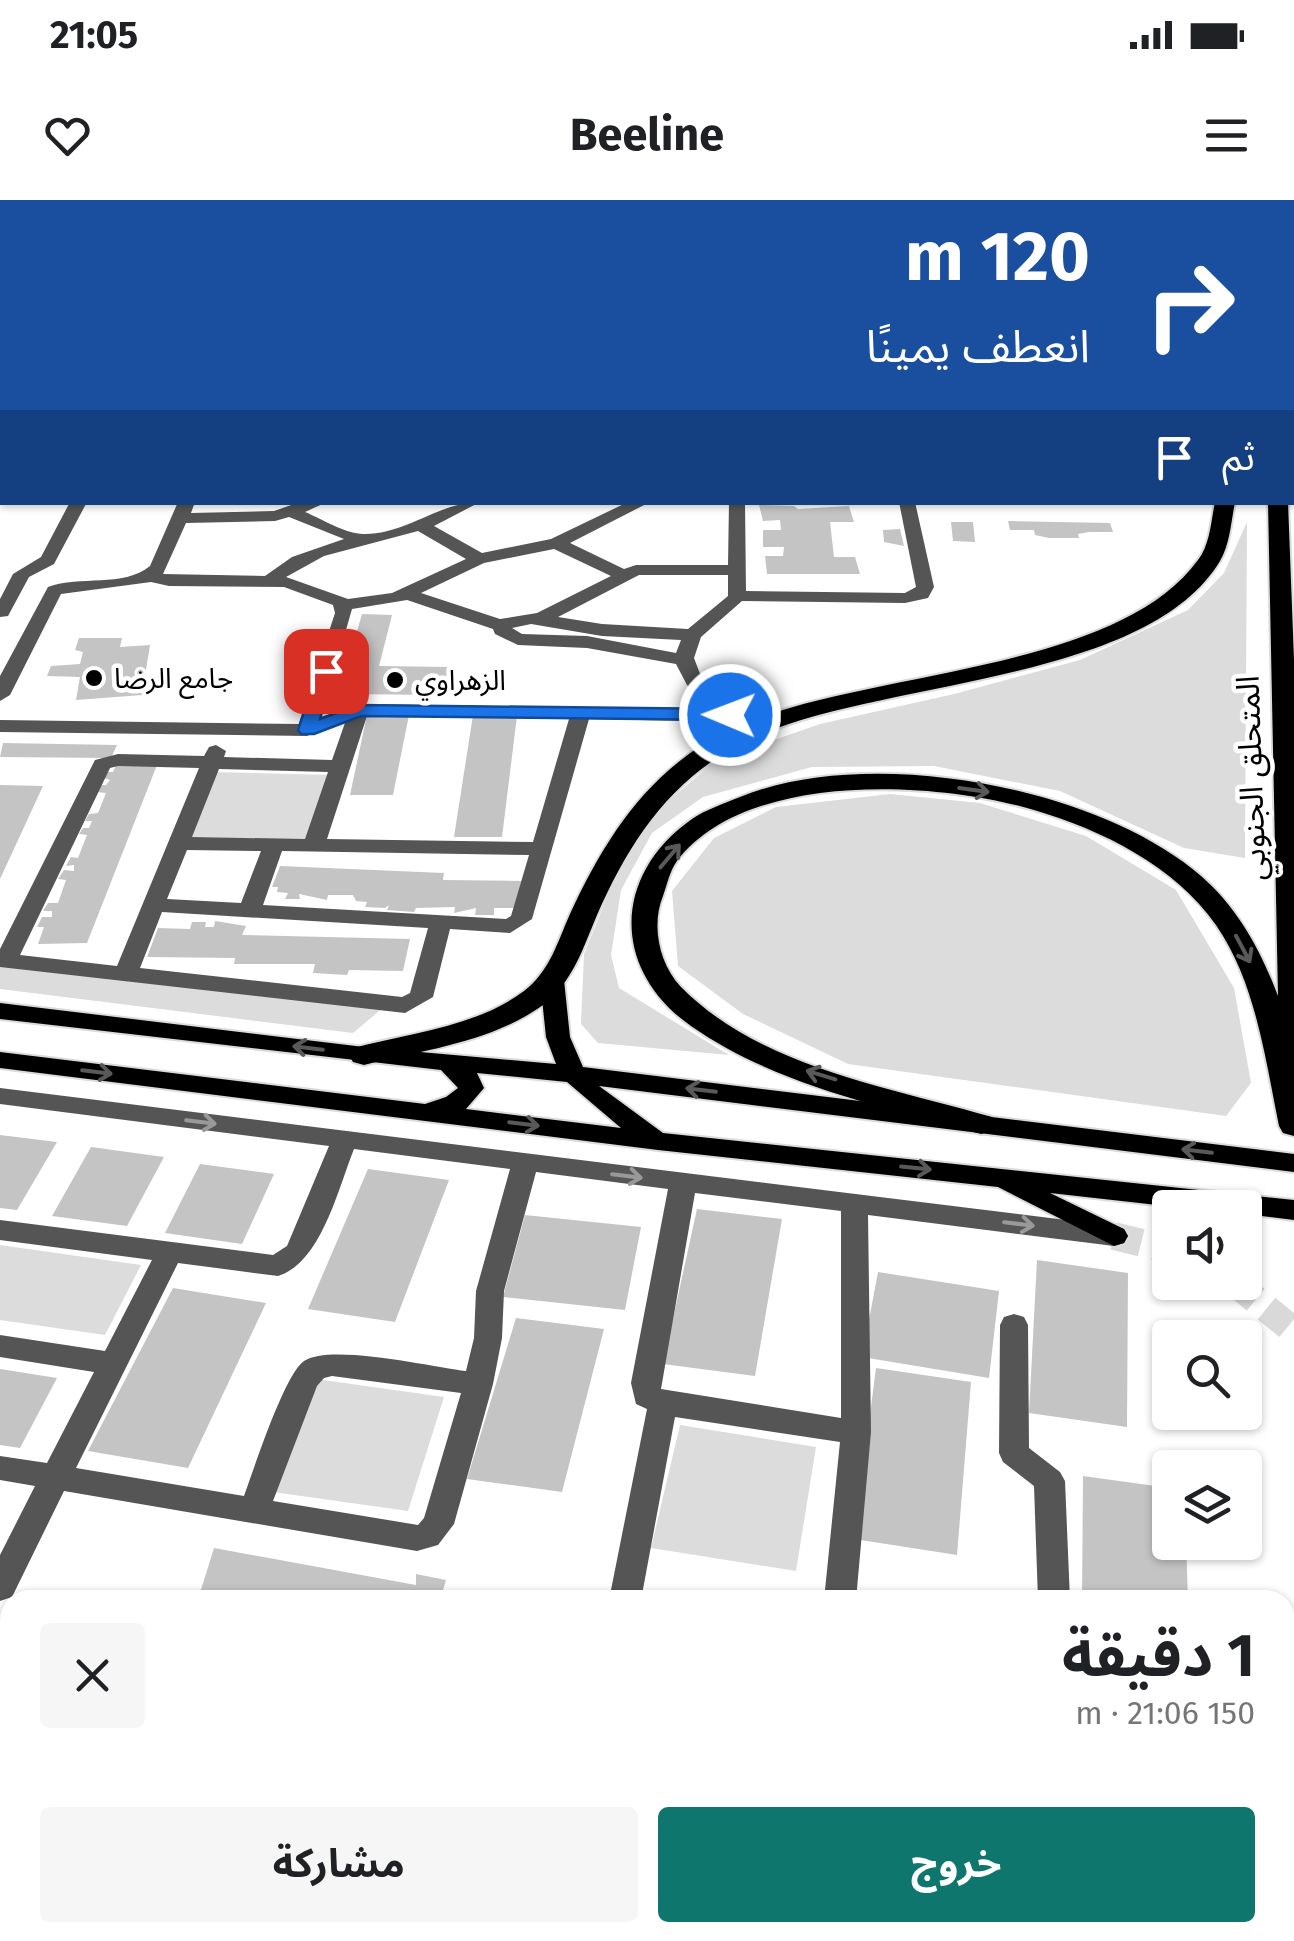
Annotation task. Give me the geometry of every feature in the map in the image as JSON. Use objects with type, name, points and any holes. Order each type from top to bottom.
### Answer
[{"type":"highway","points":[[364,1055],[478,1025],[510,1012],[552,980],[611,856],[634,818],[689,764],[740,722],[1063,651],[1126,625],[1182,595],[1210,560],[1225,505]]},
{"type":"highway","name":"المتحلق الجنوبي","points":[[1278,505],[1294,1052]]},
{"type":"highway","points":[[981,1124],[798,1068],[706,1024],[669,991],[648,956],[642,922],[647,888],[665,857],[693,831],[730,810],[774,794],[823,784],[875,782],[983,790],[1040,803],[1093,822],[1170,864],[1202,891],[1230,924],[1266,998],[1294,1126]]},
{"type":"main road","points":[[552,980],[554,1028],[572,1074],[611,1109],[658,1140]]},
{"type":"main road","points":[[0,1011],[364,1055],[572,1074],[1294,1162]]},
{"type":"main road","points":[[0,1060],[658,1140],[1294,1210]]},
{"type":"main road","points":[[423,1112],[456,1104],[471,1088],[468,1078],[448,1062]]},
{"type":"main road","points":[[992,1176],[1114,1236]]},
{"type":"street","points":[[3,568],[25,572],[46,563],[77,505]]},
{"type":"street","points":[[293,513],[312,505]]},
{"type":"street","points":[[271,581],[281,571],[358,538],[420,526],[466,505]]},
{"type":"street","points":[[0,695],[50,596],[61,587],[150,576],[169,581],[271,581],[298,585],[344,606],[407,594],[479,559],[556,544],[636,505]]},
{"type":"street","points":[[737,505],[737,596],[721,615],[693,635],[685,649],[685,660],[692,682],[740,722]]},
{"type":"street","points":[[737,596],[918,596],[925,588],[908,505]]},
{"type":"street","points":[[150,576],[184,510],[293,513],[358,538]]},
{"type":"street","points":[[420,526],[479,559]]},
{"type":"street","points":[[556,544],[621,574]]},
{"type":"street","points":[[538,620],[621,574],[656,568],[738,570]]},
{"type":"street","points":[[1,612],[25,572]]},
{"type":"street","points":[[407,594],[503,626],[522,618],[538,620],[628,640],[685,660]]},
{"type":"street","points":[[307,730],[344,606]]},
{"type":"street","points":[[1,612],[42,612]]},
{"type":"street","points":[[503,626],[504,634],[518,640],[628,640],[693,635]]},
{"type":"street","points":[[0,726],[307,730],[359,710],[582,713],[740,722]]},
{"type":"street","points":[[314,845],[359,710]]},
{"type":"street","points":[[155,906],[496,928],[517,923],[582,713]]},
{"type":"street","points":[[126,974],[224,729]]},
{"type":"street","points":[[340,766],[118,760],[102,764],[3,960],[411,1004],[422,993],[440,924]]},
{"type":"street","points":[[180,843],[542,848]]},
{"type":"street","points":[[250,912],[274,844]]},
{"type":"street","points":[[0,1096],[1114,1236]]},
{"type":"street","points":[[0,1230],[269,1267],[287,1263],[298,1252],[344,1141]]},
{"type":"street","points":[[0,1468],[253,1512],[417,1538],[427,1536],[438,1524],[478,1384],[488,1338],[490,1291],[524,1164]]},
{"type":"street","points":[[683,1182],[645,1390],[654,1401],[663,1403],[856,1432]]},
{"type":"street","points":[[841,1590],[856,1432],[854,1203]]},
{"type":"street","points":[[0,1588],[169,1253]]},
{"type":"street","points":[[1014,1325],[1014,1453],[1049,1481],[1054,1590]]},
{"type":"street","points":[[0,1346],[113,1364]]},
{"type":"street","points":[[253,1512],[304,1380],[314,1368],[332,1366],[478,1384]]},
{"type":"street","points":[[626,1590],[663,1403]]},
{"type":"shaded area","points":[[1247,522],[1245,858],[1184,848],[1060,791],[934,766],[812,767],[703,797],[652,833],[621,890],[611,955],[619,988],[729,1055],[598,1043],[581,1024],[584,954],[628,845],[662,807],[714,761],[820,724],[1080,660],[1188,610],[1224,573]]},
{"type":"shaded area","points":[[212,772],[332,775],[311,840],[186,837]]},
{"type":"shaded area","points":[[890,794],[980,803],[1086,836],[1176,890],[1234,988],[1251,1083],[1226,1116],[848,1064],[743,1014],[678,966],[672,891],[714,838],[776,807]]},
{"type":"shaded area","points":[[0,960],[391,1001],[353,1033],[0,989]]},
{"type":"shaded area","points":[[0,1245],[141,1265],[105,1335],[0,1320]]},
{"type":"shaded area","points":[[316,1379],[444,1397],[408,1511],[273,1492]]},
{"type":"shaded area","points":[[680,1425],[816,1447],[796,1571],[651,1548]]},
{"type":"building","points":[[759,505],[798,509],[849,506],[854,522],[830,522],[834,557],[855,557],[860,574],[767,574],[765,556],[783,556],[784,547],[763,547],[763,530],[781,530],[780,520],[763,521]]},
{"type":"building","points":[[1008,521],[1110,523],[1113,532],[1049,538],[1035,535],[1034,530],[1010,530]]},
{"type":"building","points":[[951,522],[973,522],[975,542],[953,541]]},
{"type":"building","points":[[900,529],[904,546],[884,542],[883,530]]},
{"type":"building","points":[[362,614],[392,615],[379,666],[449,667],[444,695],[339,694]]},
{"type":"building","points":[[79,638],[122,638],[120,647],[150,645],[142,695],[76,700],[80,677],[47,676],[51,666],[80,664],[83,652],[75,650]]},
{"type":"building","points":[[367,715],[409,715],[393,795],[350,795]]},
{"type":"building","points":[[473,715],[517,716],[502,837],[454,837]]},
{"type":"building","points":[[3,743],[117,745],[111,758],[0,757]]},
{"type":"building","points":[[116,765],[157,765],[87,943],[38,944],[44,927],[37,927],[42,917],[52,917],[52,911],[43,911],[48,903],[58,903],[66,880],[58,879],[64,870],[74,871],[74,865],[66,866],[71,857],[78,858],[87,835],[79,834],[83,828],[89,828],[92,821],[85,821],[89,814],[98,813],[106,793],[97,792],[100,785],[110,780],[104,778],[106,772],[113,772]]},
{"type":"building","points":[[0,785],[43,786],[0,879]]},
{"type":"building","points":[[280,866],[444,873],[443,880],[521,881],[518,908],[494,908],[494,915],[475,915],[476,908],[454,913],[455,907],[416,908],[414,912],[387,910],[389,905],[365,907],[367,902],[356,901],[353,895],[328,895],[327,900],[299,894],[300,899],[285,899],[288,893],[272,887]]},
{"type":"building","points":[[215,921],[246,926],[242,935],[410,939],[403,971],[349,970],[347,975],[313,973],[315,964],[234,964],[235,958],[147,957],[158,928],[190,929],[192,922],[206,922],[205,927],[214,927]]},
{"type":"building","points":[[0,1135],[57,1142],[17,1210],[0,1208]]},
{"type":"building","points":[[91,1147],[164,1157],[127,1226],[52,1216]]},
{"type":"building","points":[[200,1164],[274,1174],[242,1244],[165,1233]]},
{"type":"building","points":[[368,1169],[449,1180],[395,1322],[308,1309]]},
{"type":"building","points":[[697,1209],[782,1219],[755,1376],[663,1364]]},
{"type":"building","points":[[525,1215],[641,1227],[625,1310],[503,1297]]},
{"type":"building","points":[[1037,1260],[1128,1273],[1127,1427],[1029,1413]]},
{"type":"building","points":[[878,1272],[999,1291],[989,1378],[862,1357]]},
{"type":"building","points":[[173,1288],[266,1303],[188,1468],[88,1451]]},
{"type":"building","points":[[516,1318],[604,1329],[562,1492],[467,1479]]},
{"type":"building","points":[[876,1368],[971,1382],[957,1555],[854,1539]]},
{"type":"building","points":[[0,1369],[57,1378],[20,1448],[0,1445]]},
{"type":"building","points":[[1083,1476],[1152,1486],[1152,1560],[1187,1560],[1188,1590],[1082,1590]]},
{"type":"building","points":[[214,1548],[416,1585],[416,1574],[446,1580],[443,1590],[201,1590]]},
{"type":"tunnel","points":[[1114,1236],[1152,1246]]},
{"type":"tunnel","points":[[1256,1300],[1294,1331]]},
{"type":"place","name":"جامع الرضا","points":[[94,678]]},
{"type":"place","name":"الزهراوي","points":[[395,680]]},
{"type":"route","points":[[326,671],[307,730],[359,710],[730,715]]}]
